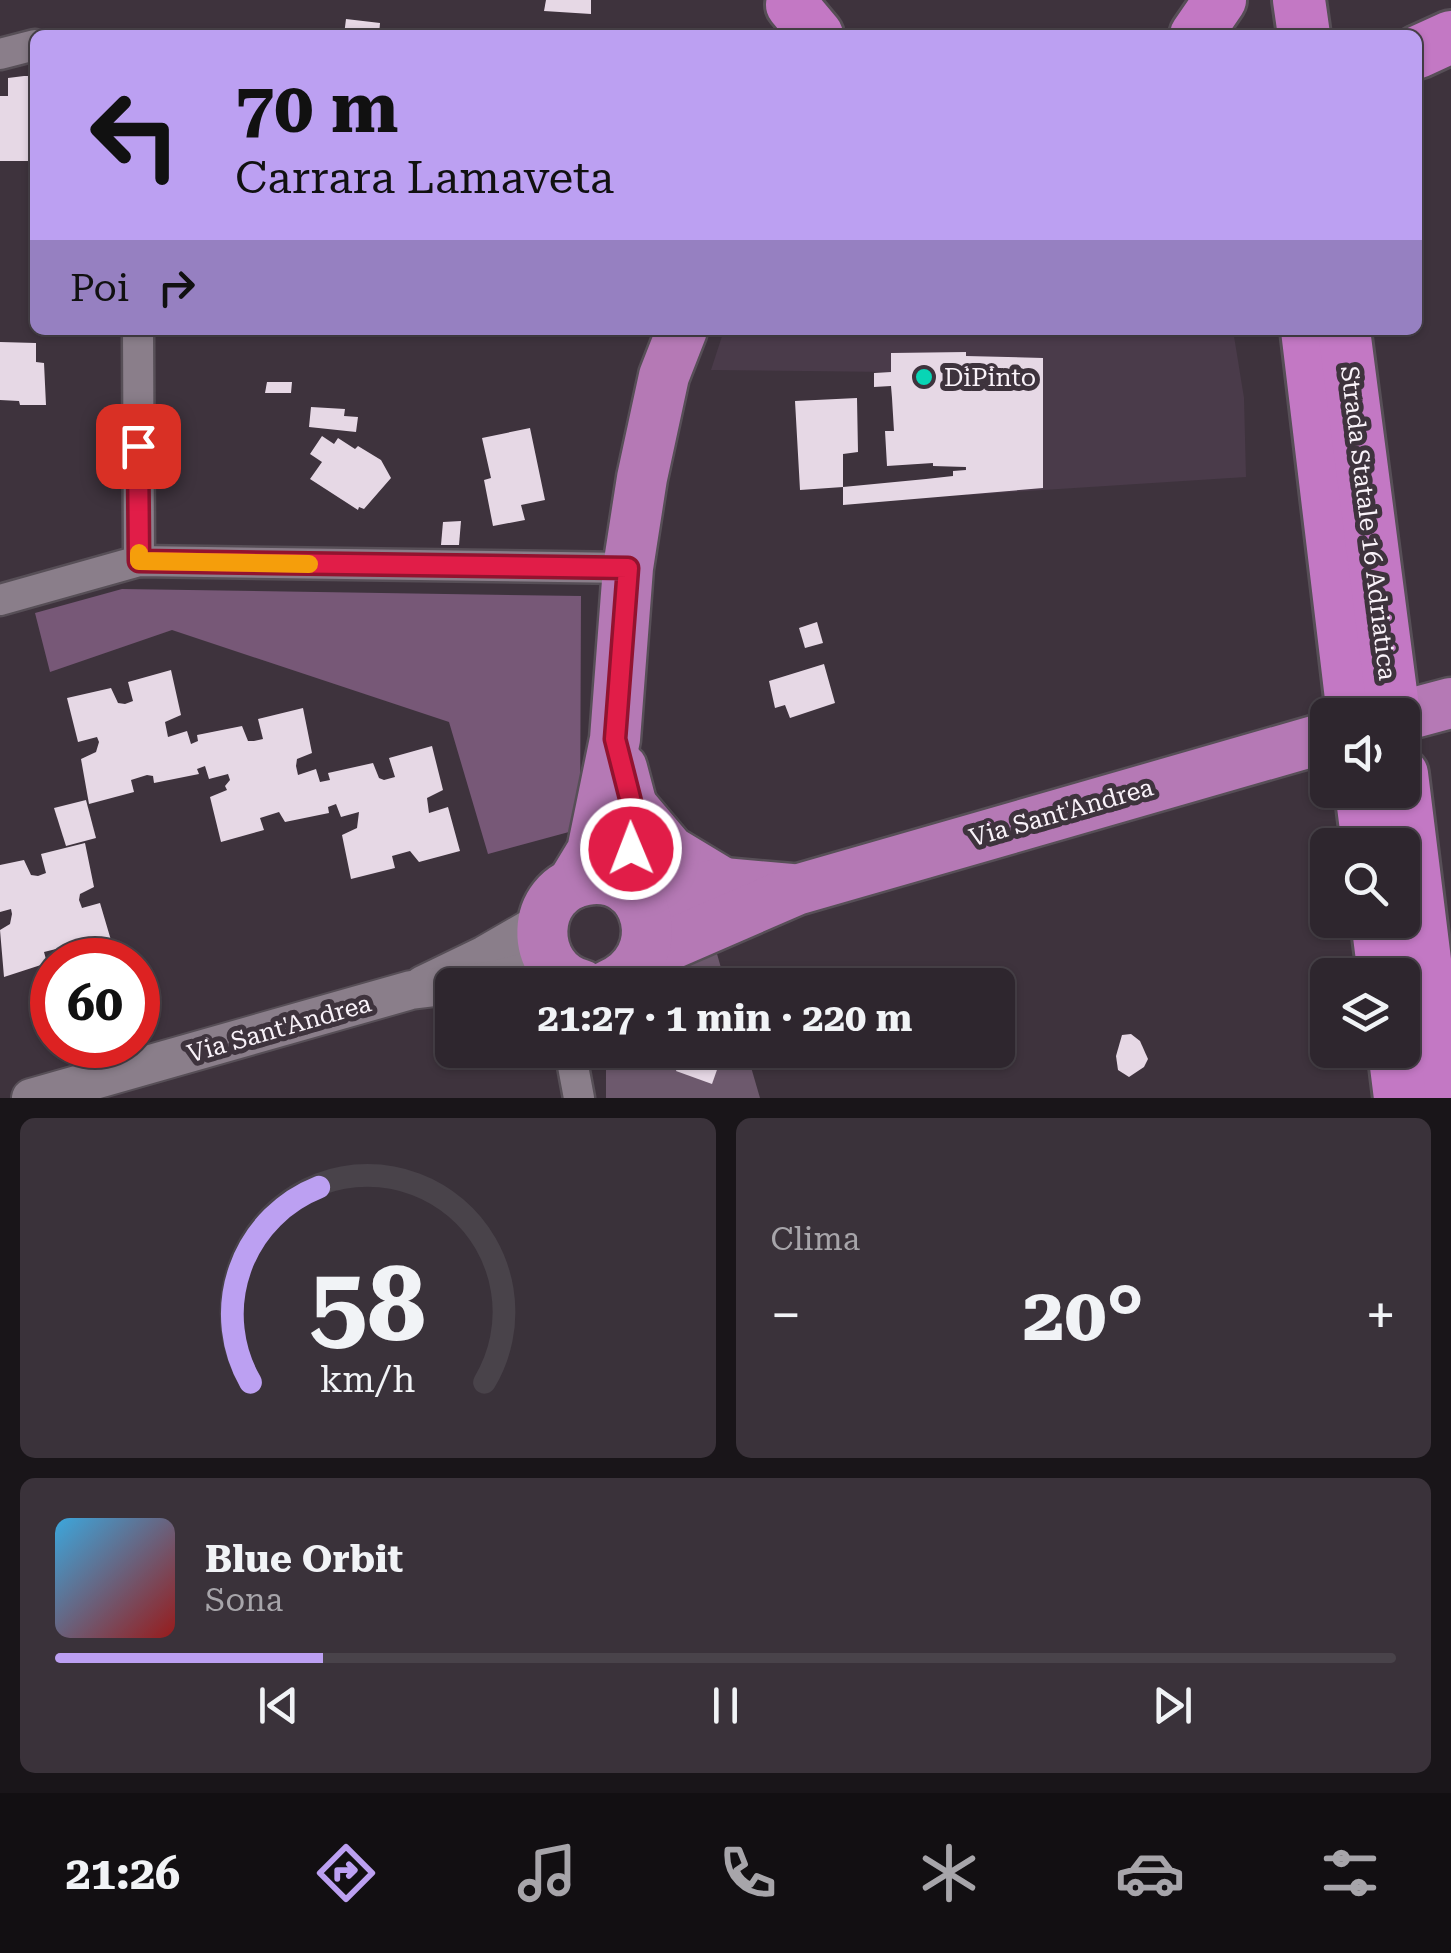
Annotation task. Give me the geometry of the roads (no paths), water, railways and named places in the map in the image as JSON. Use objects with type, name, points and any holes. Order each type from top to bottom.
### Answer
[{"type":"highway","points":[[1199,30],[1220,0]]},
{"type":"highway","points":[[1264,0],[1267,30]]},
{"type":"highway","points":[[1300,0],[1303,30]]},
{"type":"highway","points":[[1422,50],[1451,37]]},
{"type":"highway","points":[[1301,335],[1335,401]]},
{"type":"highway","name":"Strada Statale 16 Adriatica","points":[[1309,335],[1335,401]]},
{"type":"highway","name":"Strada Statale 16 Adriatica","points":[[1343,335],[1335,401],[1360,620],[1354,698]]},
{"type":"highway","points":[[1335,401],[1352,335]]},
{"type":"highway","name":"Strada Statale 16 Adriatica","points":[[1360,620],[1388,698]]},
{"type":"highway","points":[[1381,808],[1442,1098]]},
{"type":"highway","points":[[1396,1068],[1400,1098]]},
{"type":"main road","points":[[578,958],[592,851],[615,739],[628,568],[642,478],[664,376],[680,335]]},
{"type":"main road","points":[[1420,711],[1451,702]]},
{"type":"main road","points":[[578,958],[648,928],[632,896],[632,806],[615,739]]},
{"type":"main road","name":"Via Sant'Andrea","points":[[578,958],[796,890],[1310,742]]},
{"type":"main road","points":[[632,806],[670,850],[724,883]]},
{"type":"main road","name":"Via Sant'Andrea","points":[[578,958],[600,880],[632,896],[724,883],[796,890]]},
{"type":"street","points":[[0,54],[30,46]]},
{"type":"street","points":[[138,335],[139,561]]},
{"type":"street","points":[[0,600],[139,561],[628,568]]},
{"type":"street","name":"Via Sant'Andrea","points":[[32,1098],[411,990],[485,956],[578,958]]},
{"type":"street","name":"Via Sant'Andrea","points":[[547,968],[578,958]]},
{"type":"street","name":"Via Sant'Andrea","points":[[411,990],[435,987]]},
{"type":"street","points":[[574,1068],[579,1096]]},
{"type":"street","points":[[579,1096],[586,1068]]},
{"type":"place","name":"DiPinto","points":[[924,377]]}]
